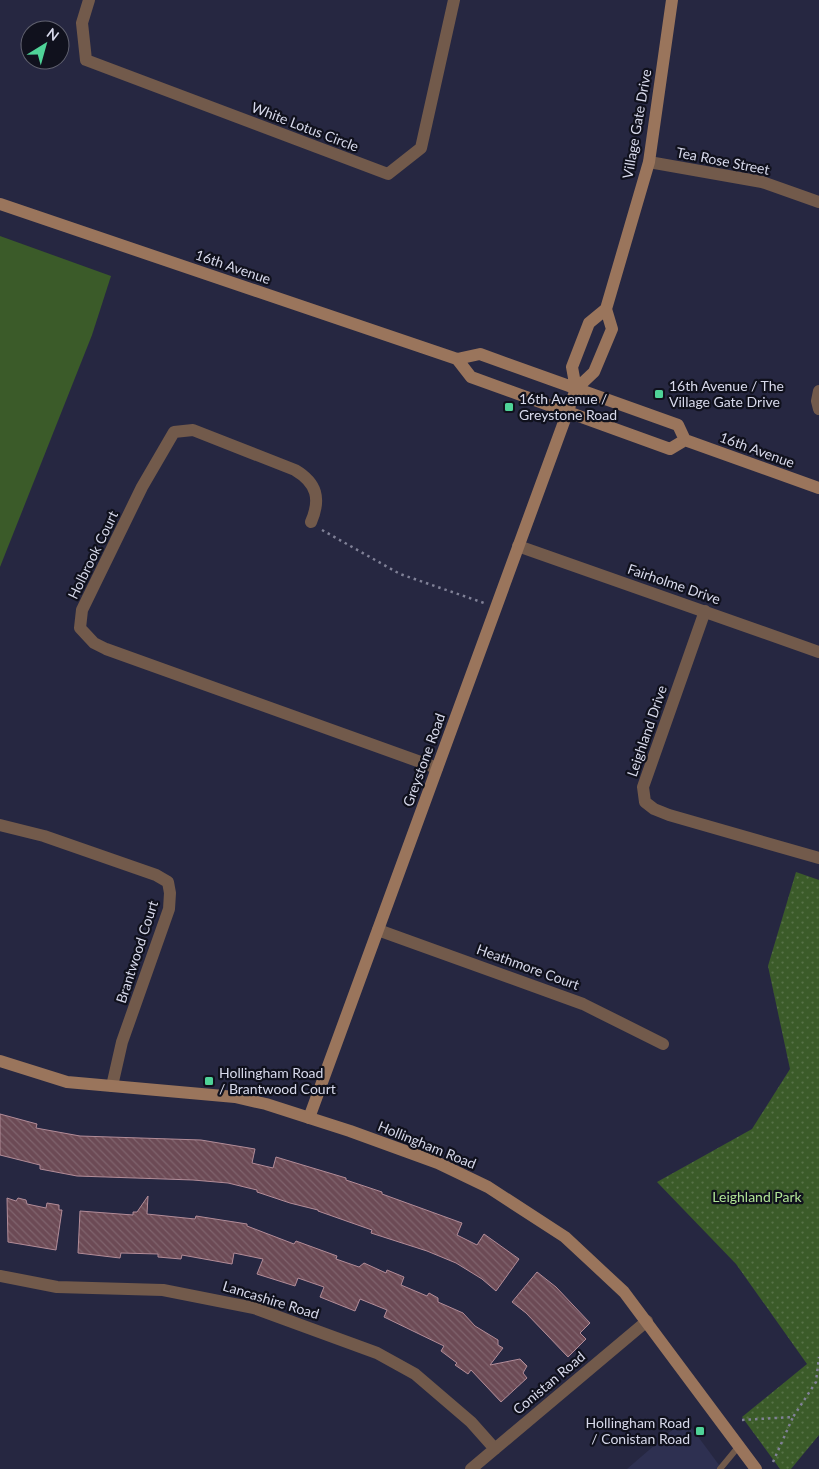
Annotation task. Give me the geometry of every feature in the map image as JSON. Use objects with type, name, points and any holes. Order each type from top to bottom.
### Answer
[{"type":"street","name":"White Lotus Circle","points":[[88,0],[82,23],[86,60],[388,174],[421,148],[454,0]]},
{"type":"street","name":"Village Gate Drive","points":[[576,388],[594,372],[612,328],[606,309],[649,162],[672,0]]},
{"type":"street","name":"Tea Rose Street","points":[[649,162],[762,182],[819,202]]},
{"type":"street","name":"16th Avenue","points":[[0,204],[457,359],[480,354],[678,425],[685,440],[819,488]]},
{"type":"street","points":[[576,388],[572,367],[589,323],[606,309]]},
{"type":"street","points":[[457,359],[471,377],[670,449],[685,440]]},
{"type":"street","name":"Greystone Road","points":[[309,1118],[576,388]]},
{"type":"street","points":[[819,391],[817,401],[819,409]]},
{"type":"street","name":"Holbrook Court","points":[[311,522],[316,501],[314,489],[308,478],[295,470],[193,430],[174,432],[142,487],[82,610],[80,628],[86,636],[106,649],[436,768]]},
{"type":"street","name":"Fairholme Drive","points":[[518,546],[705,610],[819,652]]},
{"type":"street","name":"Leighland Drive","points":[[705,610],[643,786],[645,802],[654,809],[669,815],[819,858]]},
{"type":"street","name":"Brantwood Court","points":[[0,825],[44,836],[149,873],[168,882],[170,893],[169,909],[122,1042],[112,1086]]},
{"type":"street","name":"Heathmore Court","points":[[378,930],[584,1004],[663,1044]]},
{"type":"street","name":"Hollingham Road","points":[[0,1061],[68,1082],[235,1097],[309,1118],[438,1163],[488,1187],[530,1212],[565,1237],[599,1266],[624,1292],[756,1469]]},
{"type":"street","name":"Lancashire Road","points":[[0,1276],[36,1285],[57,1287],[162,1290],[254,1308],[377,1353],[414,1374],[471,1422],[495,1449]]},
{"type":"street","name":"Conistan Road","points":[[471,1469],[647,1321]]},
{"type":"lane","points":[[720,1469],[739,1446]]},
{"type":"path","points":[[311,522],[400,574],[495,607]]},
{"type":"path","points":[[773,1462],[793,1417],[816,1382],[819,1357]]},
{"type":"path","points":[[742,1420],[793,1417]]},
{"type":"shaded area","points":[[685,1419],[722,1469],[627,1469]]},
{"type":"green space","points":[[0,236],[111,276],[92,335],[0,567]]},
{"type":"green space","name":"Leighland Park","points":[[796,872],[819,880],[819,1435],[791,1469],[780,1469],[742,1417],[807,1364],[736,1264],[657,1182],[752,1129],[790,1069],[768,966]]},
{"type":"building","points":[[0,1114],[37,1124],[36,1128],[80,1136],[201,1140],[255,1149],[252,1163],[273,1168],[276,1157],[346,1178],[346,1180],[382,1192],[382,1194],[462,1223],[457,1235],[477,1245],[484,1234],[519,1259],[496,1291],[482,1279],[456,1263],[427,1251],[371,1233],[372,1230],[318,1210],[290,1203],[257,1192],[257,1190],[228,1183],[77,1176],[40,1169],[40,1165],[0,1155]]},
{"type":"building","points":[[148,1196],[147,1214],[195,1219],[196,1216],[247,1224],[247,1226],[294,1244],[296,1241],[337,1256],[336,1259],[359,1267],[364,1263],[386,1273],[387,1270],[404,1277],[401,1285],[427,1296],[429,1293],[438,1298],[438,1302],[463,1313],[475,1326],[498,1340],[498,1345],[503,1348],[490,1365],[520,1359],[527,1366],[523,1373],[527,1378],[501,1402],[471,1370],[468,1374],[455,1365],[457,1363],[441,1351],[444,1346],[384,1317],[387,1310],[360,1299],[355,1311],[320,1297],[324,1287],[298,1278],[295,1286],[257,1274],[263,1259],[234,1253],[232,1264],[182,1255],[181,1259],[158,1257],[158,1254],[121,1253],[120,1258],[78,1253],[80,1211],[133,1215],[133,1212],[137,1212]]},
{"type":"building","points":[[7,1198],[16,1201],[18,1198],[26,1200],[27,1204],[46,1208],[47,1203],[59,1205],[59,1210],[62,1210],[56,1250],[8,1242]]},
{"type":"building","points":[[537,1272],[556,1287],[590,1323],[580,1333],[586,1339],[568,1357],[526,1313],[512,1302]]},
{"type":"place","name":"16th Avenue / The Village Gate Drive","points":[[659,394]]},
{"type":"place","name":"16th Avenue / Greystone Road","points":[[509,407]]},
{"type":"place","name":"Hollingham Road / Brantwood Court","points":[[209,1081]]},
{"type":"place","name":"Hollingham Road / Conistan Road","points":[[700,1431]]}]
